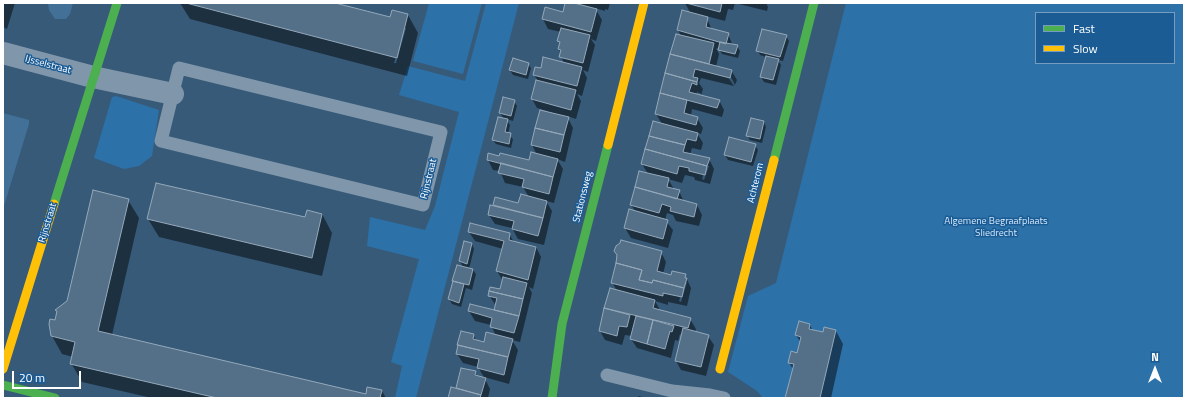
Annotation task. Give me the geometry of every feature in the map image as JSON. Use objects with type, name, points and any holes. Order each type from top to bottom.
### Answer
[{"type":"street","name":"Rijnstraat","points":[[3,369],[117,3]]},
{"type":"street","name":"Stationsweg","points":[[552,398],[562,324],[644,3]]},
{"type":"street","name":"Achterom","points":[[720,368],[814,3]]},
{"type":"street","name":"IJsselstraat","points":[[3,53],[94,77]]},
{"type":"street","points":[[94,77],[173,94]]},
{"type":"street","points":[[3,385],[55,398]]},
{"type":"lane","name":"Rijnstraat","points":[[179,68],[441,132],[423,205],[161,141],[173,94],[179,68]]},
{"type":"lane","points":[[607,376],[672,391],[724,398]]},
{"type":"green space","points":[[429,3],[482,3],[463,74],[413,61]]},
{"type":"green space","points":[[486,3],[519,3],[416,398],[395,398],[402,366],[391,362],[419,259],[367,246],[370,217],[425,230],[435,206],[459,112],[399,95],[408,66],[465,81]]},
{"type":"green space","name":"Algemene Begraafplaats Sliedrecht","points":[[846,3],[1184,3],[1184,398],[763,398],[757,391],[728,372],[748,296],[776,283]]},
{"type":"green space","points":[[116,96],[159,110],[152,156],[139,166],[124,169],[94,158],[112,97]]},
{"type":"shaded area","points":[[48,3],[73,3],[70,14],[66,19],[55,19],[49,10]]},
{"type":"shaded area","points":[[3,113],[29,120],[29,124],[3,209]]},
{"type":"building","points":[[186,3],[335,3],[390,17],[392,10],[408,14],[397,58]]},
{"type":"building","points":[[565,3],[574,3],[597,9],[591,32],[542,19],[545,7],[563,12]]},
{"type":"building","points":[[686,3],[722,3],[720,12]]},
{"type":"building","points":[[682,10],[708,17],[706,27],[729,33],[726,44],[677,30]]},
{"type":"building","points":[[561,28],[590,35],[583,63],[559,57],[561,50],[558,49],[560,42],[557,41]]},
{"type":"building","points":[[762,29],[787,35],[780,57],[756,51]]},
{"type":"building","points":[[676,34],[714,43],[709,64],[670,54]]},
{"type":"building","points":[[720,42],[738,45],[735,54],[718,50]]},
{"type":"building","points":[[670,54],[732,70],[730,78],[695,69],[693,77],[698,78],[697,82],[665,73]]},
{"type":"building","points":[[766,56],[779,59],[773,80],[760,77]]},
{"type":"building","points":[[543,57],[582,67],[577,86],[533,75],[535,67],[541,68]]},
{"type":"building","points":[[513,58],[529,63],[526,75],[509,70]]},
{"type":"building","points":[[665,73],[697,82],[697,85],[692,83],[689,92],[720,100],[717,108],[660,93]]},
{"type":"building","points":[[536,80],[576,90],[571,110],[531,99]]},
{"type":"building","points":[[660,93],[687,100],[684,113],[698,117],[696,125],[655,114]]},
{"type":"building","points":[[503,97],[515,100],[511,116],[499,113]]},
{"type":"building","points":[[540,110],[569,117],[564,135],[535,128]]},
{"type":"building","points":[[498,117],[508,119],[505,132],[511,133],[509,144],[492,140]]},
{"type":"building","points":[[751,118],[764,121],[760,139],[746,136]]},
{"type":"building","points":[[653,121],[698,133],[696,141],[687,139],[685,145],[649,136]]},
{"type":"building","points":[[535,128],[564,135],[560,152],[531,145]]},
{"type":"building","points":[[649,136],[685,145],[683,152],[710,158],[707,166],[645,149]]},
{"type":"building","points":[[729,137],[756,144],[751,162],[724,155]]},
{"type":"building","points":[[645,149],[707,166],[705,175],[689,171],[689,168],[679,166],[677,174],[641,164]]},
{"type":"building","points":[[531,152],[558,159],[553,177],[487,160],[488,153],[499,156],[500,153],[529,160]]},
{"type":"building","points":[[501,163],[553,177],[549,194],[522,187],[524,179],[498,173]]},
{"type":"building","points":[[639,171],[669,178],[667,187],[680,190],[677,199],[635,187]]},
{"type":"building","points":[[156,183],[305,217],[307,210],[322,214],[312,258],[147,219]]},
{"type":"building","points":[[635,187],[697,204],[694,217],[670,211],[671,207],[662,204],[659,213],[630,205]]},
{"type":"building","points":[[93,190],[129,199],[98,331],[366,394],[367,387],[382,390],[380,398],[217,398],[70,364],[75,342],[51,336],[49,324],[50,319],[55,320],[57,311],[55,310],[67,301]]},
{"type":"building","points":[[521,194],[547,201],[543,218],[493,205],[495,197],[518,203]]},
{"type":"building","points":[[490,205],[543,218],[538,236],[512,229],[514,221],[488,215]]},
{"type":"building","points":[[629,209],[668,220],[663,239],[624,228]]},
{"type":"building","points":[[470,223],[510,233],[509,240],[536,247],[528,280],[496,271],[504,241],[468,232]]},
{"type":"building","points":[[621,240],[662,251],[657,271],[671,275],[672,271],[686,274],[685,278],[687,278],[684,288],[653,280],[652,283],[639,280],[642,270],[616,263],[617,255],[614,251]]},
{"type":"building","points":[[464,241],[472,243],[467,264],[459,261]]},
{"type":"building","points":[[616,263],[642,270],[639,280],[652,283],[653,280],[684,288],[682,297],[663,293],[663,296],[611,283]]},
{"type":"building","points":[[457,265],[473,269],[469,285],[452,281]]},
{"type":"building","points":[[503,277],[527,283],[523,299],[489,291],[490,287],[500,289]]},
{"type":"building","points":[[453,281],[464,284],[459,303],[448,299]]},
{"type":"building","points":[[610,288],[655,300],[653,308],[691,318],[688,328],[604,308]]},
{"type":"building","points":[[489,291],[523,299],[519,316],[494,310],[497,298],[488,296]]},
{"type":"building","points":[[470,304],[519,316],[514,333],[490,327],[492,318],[468,311]]},
{"type":"building","points":[[604,308],[630,315],[627,327],[619,326],[617,336],[599,331]]},
{"type":"building","points":[[636,316],[653,320],[647,344],[630,339]]},
{"type":"building","points":[[653,320],[674,326],[672,332],[670,331],[665,349],[647,344]]},
{"type":"building","points":[[799,321],[810,324],[809,329],[823,332],[824,327],[836,330],[820,398],[785,398],[794,364],[788,363],[791,351],[797,353],[801,337],[795,335]]},
{"type":"building","points":[[683,328],[709,335],[701,367],[675,361]]},
{"type":"building","points":[[461,331],[474,334],[473,339],[484,342],[486,332],[513,339],[508,357],[457,345]]},
{"type":"building","points":[[458,345],[508,357],[504,375],[477,368],[479,359],[456,354]]},
{"type":"building","points":[[461,368],[476,371],[475,375],[486,378],[481,395],[456,388]]},
{"type":"building","points":[[451,387],[481,395],[480,398],[448,398]]},
{"type":"traffic: fast","points":[[54,204],[117,3]]},
{"type":"traffic: fast","points":[[774,160],[814,3]]},
{"type":"traffic: fast","points":[[552,398],[562,324],[608,145]]},
{"type":"traffic: fast","points":[[3,385],[55,398]]},
{"type":"traffic: slow","points":[[608,145],[644,3]]},
{"type":"traffic: slow","points":[[720,369],[774,160]]},
{"type":"traffic: slow","points":[[3,369],[54,204]]}]
